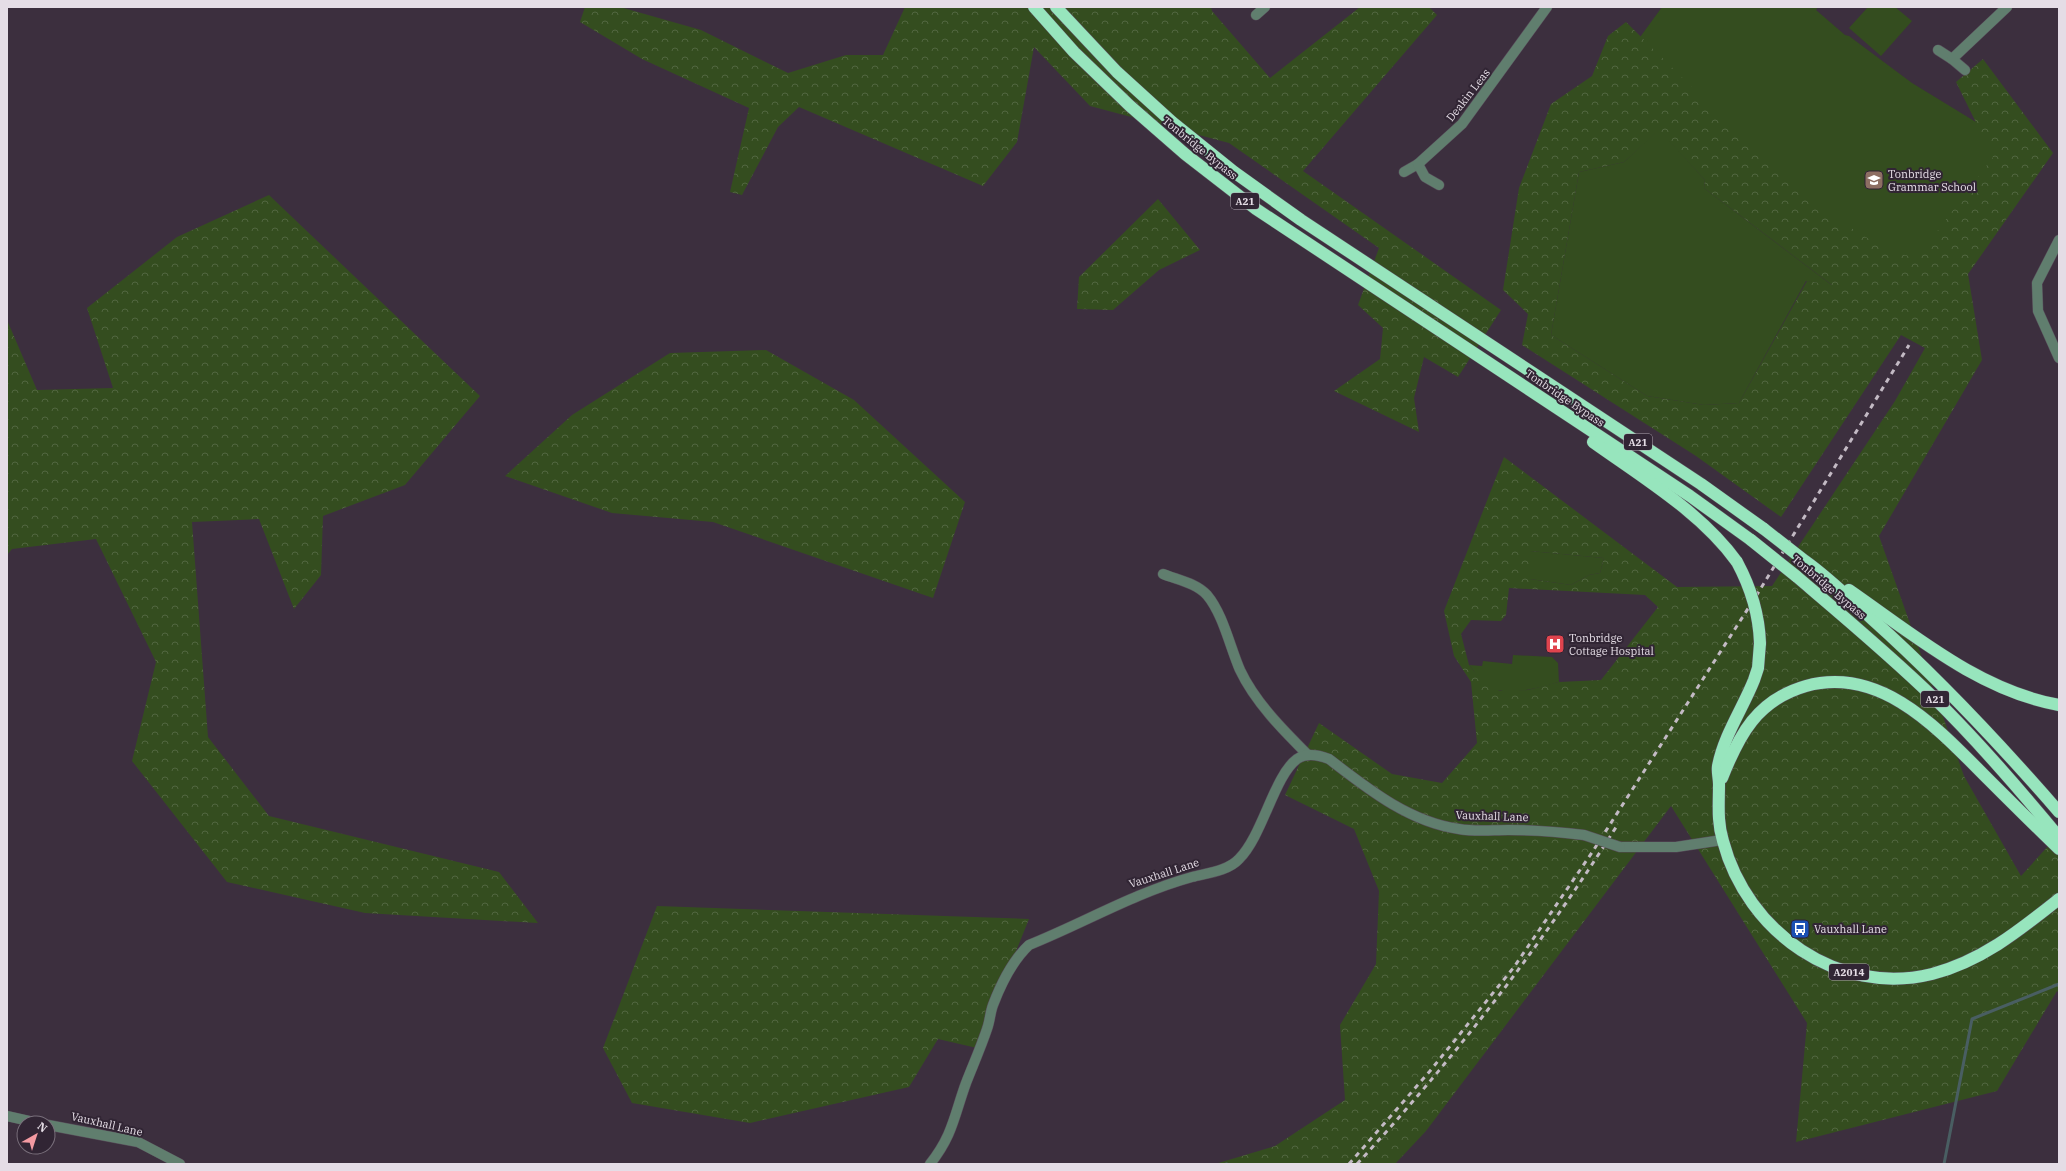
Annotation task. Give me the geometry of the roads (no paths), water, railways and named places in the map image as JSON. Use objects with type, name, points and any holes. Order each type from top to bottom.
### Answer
[{"type":"highway","name":"Tonbridge Bypass","points":[[1034,7],[1074,52],[1125,101],[1223,184],[1291,233],[1690,496],[1751,540],[1796,576],[1901,666],[1936,700],[2030,803],[2057,843]]},
{"type":"highway","name":"Tonbridge Bypass","points":[[1056,7],[1117,72],[1195,142],[1234,172],[1301,220],[1701,484],[1764,529],[1808,563],[1913,655],[2011,756],[2059,812]]},
{"type":"highway","points":[[1502,372],[1550,411],[1714,533],[1737,562],[1751,590],[1759,628],[1760,656],[1754,680],[1721,753],[1718,768],[1718,812],[1722,840]]},
{"type":"highway","points":[[1808,563],[1945,656],[1975,674],[2017,693],[2059,705]]},
{"type":"highway","points":[[1719,785],[1741,736],[1757,714],[1770,703],[1784,694],[1817,683],[1834,682],[1854,684],[1891,696],[1925,719],[1945,736],[2057,843]]},
{"type":"highway","name":"A2014","points":[[1722,840],[1735,877],[1745,894],[1773,929],[1791,944],[1825,964],[1865,976],[1908,978],[1951,968],[1976,958],[2007,939],[2059,899]]},
{"type":"street","points":[[1256,16],[1266,7]]},
{"type":"street","name":"Deakin Leas","points":[[1404,172],[1418,164],[1462,124],[1546,7]]},
{"type":"street","points":[[1952,58],[2007,7]]},
{"type":"street","points":[[1938,50],[1952,58],[1965,70]]},
{"type":"street","points":[[1418,164],[1424,177],[1439,185]]},
{"type":"street","points":[[2059,240],[2037,283],[2038,311],[2059,358]]},
{"type":"street","points":[[1163,574],[1198,587],[1207,595],[1227,634],[1240,671],[1279,726],[1308,755]]},
{"type":"street","name":"Vauxhall Lane","points":[[930,1164],[943,1148],[950,1135],[966,1084],[988,1028],[993,1006],[1000,989],[1021,952],[1029,945],[1088,920],[1134,896],[1233,864],[1248,847],[1286,771],[1297,759],[1308,755],[1321,756],[1329,759],[1388,802],[1420,817],[1444,826],[1461,830],[1544,831],[1584,835],[1620,847],[1676,847],[1722,840]]},
{"type":"street","name":"Vauxhall Lane","points":[[56,1127],[138,1142],[180,1164]]},
{"type":"waterway","points":[[1944,1164],[1972,1019],[2059,984]]},
{"type":"railway","points":[[1349,1164],[1430,1071],[1514,967],[1593,851],[1758,593],[1909,345]]},
{"type":"railway","points":[[1357,1164],[1428,1084],[1495,1000],[1559,913],[1618,824]]},
{"type":"place","name":"Tonbridge Grammar School","points":[[1874,180]]},
{"type":"place","name":"Tonbridge Cottage Hospital","points":[[1555,644]]},
{"type":"place","name":"Vauxhall Lane","points":[[1800,929]]}]
